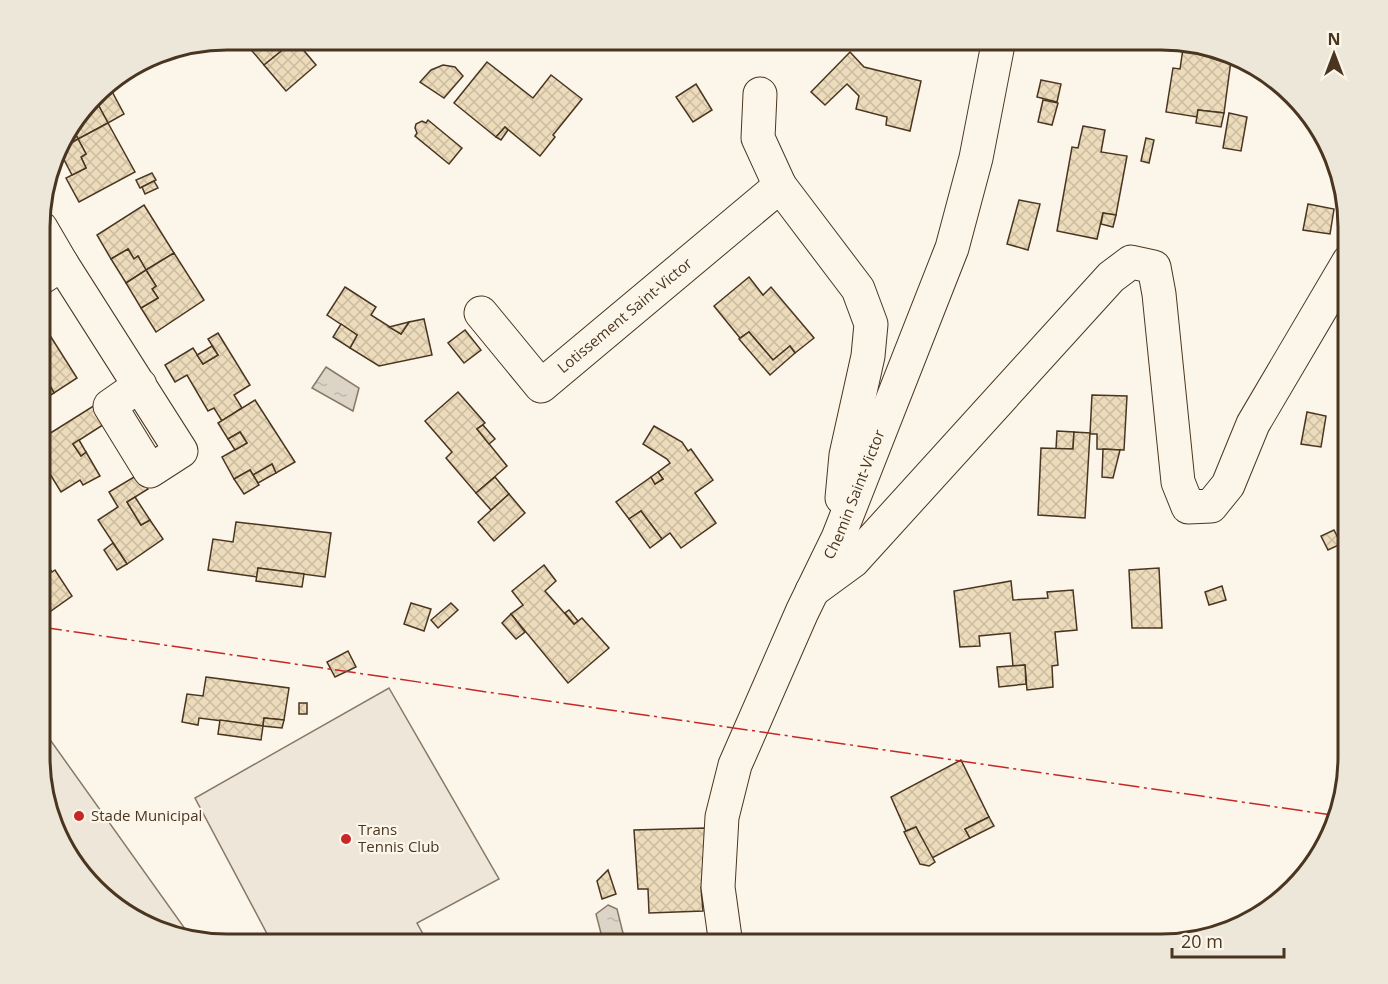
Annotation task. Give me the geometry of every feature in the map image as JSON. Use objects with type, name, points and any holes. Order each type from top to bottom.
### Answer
[{"type":"street","name":"Chemin Saint-Victor","points":[[724,934],[718,887],[722,817],[735,765],[838,538],[952,248],[976,158],[997,50]]},
{"type":"street","points":[[760,94],[758,138],[780,186],[858,289],[871,324],[868,356],[846,455],[838,538]]},
{"type":"street","name":"Lotissement Saint-Victor","points":[[482,314],[541,386],[780,186]]},
{"type":"street","points":[[812,591],[852,561],[1111,277],[1131,262],[1154,267],[1159,294],[1178,482],[1188,507],[1211,506],[1228,486],[1253,424],[1338,280]]},
{"type":"street","points":[[52,271],[140,385]]},
{"type":"shaded area","name":"Trans Tennis Club","points":[[389,688],[499,879],[417,923],[423,934],[267,934],[195,798]]},
{"type":"shaded area","name":"Stade Municipal","points":[[50,740],[185,929],[159,921],[138,911],[110,891],[86,865],[73,846],[59,814],[50,769]]},
{"type":"water","points":[[326,367],[359,388],[353,411],[312,388]]},
{"type":"water","points":[[608,905],[617,909],[623,934],[601,934],[596,914]]},
{"type":"building","points":[[250,49],[284,49],[264,65]]},
{"type":"building","points":[[284,49],[303,49],[316,65],[286,91],[264,65]]},
{"type":"building","points":[[1183,51],[1231,64],[1224,113],[1198,110],[1197,117],[1166,112],[1173,68],[1180,69]]},
{"type":"building","points":[[850,52],[864,67],[921,81],[910,131],[886,125],[887,117],[856,109],[859,96],[847,84],[825,105],[811,92]]},
{"type":"building","points":[[487,62],[533,98],[551,75],[582,99],[553,135],[555,137],[540,156],[505,127],[496,137],[454,103]]},
{"type":"building","points":[[443,65],[455,67],[463,76],[444,98],[420,82],[431,70]]},
{"type":"building","points":[[1041,80],[1061,84],[1057,102],[1037,97]]},
{"type":"building","points":[[696,84],[712,110],[693,122],[676,97]]},
{"type":"building","points":[[112,91],[124,114],[108,123],[98,105]]},
{"type":"building","points":[[1043,100],[1058,103],[1052,125],[1038,122]]},
{"type":"building","points":[[98,105],[108,123],[78,139],[76,134]]},
{"type":"building","points":[[1198,110],[1224,113],[1221,127],[1196,123]]},
{"type":"building","points":[[1229,113],[1247,117],[1241,151],[1223,148]]},
{"type":"building","points":[[428,120],[462,148],[449,164],[415,136],[416,124],[422,121],[426,123]]},
{"type":"building","points":[[108,123],[135,172],[79,202],[66,178],[86,168],[81,157],[86,154],[78,139]]},
{"type":"building","points":[[1083,126],[1105,130],[1101,152],[1127,156],[1116,215],[1103,213],[1097,239],[1057,231],[1072,147],[1078,148]]},
{"type":"building","points":[[505,127],[508,130],[501,140],[496,137]]},
{"type":"building","points":[[76,134],[78,139],[70,143]]},
{"type":"building","points":[[1146,138],[1154,140],[1149,163],[1141,161]]},
{"type":"building","points":[[78,139],[86,154],[81,157],[86,168],[72,175],[64,159],[70,143]]},
{"type":"building","points":[[152,173],[156,180],[140,188],[136,180]]},
{"type":"building","points":[[154,181],[158,188],[145,194],[142,187]]},
{"type":"building","points":[[1019,200],[1040,204],[1028,250],[1007,244]]},
{"type":"building","points":[[1308,204],[1334,209],[1330,234],[1303,230]]},
{"type":"building","points":[[144,205],[174,253],[146,270],[138,256],[134,259],[128,249],[111,259],[97,235]]},
{"type":"building","points":[[1103,213],[1116,215],[1113,227],[1101,224]]},
{"type":"building","points":[[128,249],[134,259],[138,256],[146,270],[126,283],[111,259]]},
{"type":"building","points":[[174,253],[204,300],[156,332],[141,308],[158,298],[152,289],[156,286],[146,270]]},
{"type":"building","points":[[146,270],[156,286],[152,289],[158,298],[141,308],[126,283]]},
{"type":"building","points":[[749,277],[763,295],[771,287],[814,338],[795,353],[790,346],[773,360],[749,332],[740,338],[714,306]]},
{"type":"building","points":[[345,287],[376,307],[371,315],[401,334],[409,322],[424,319],[432,355],[379,366],[350,348],[357,335],[327,315]]},
{"type":"building","points":[[409,322],[401,334],[389,327]]},
{"type":"building","points":[[341,324],[357,335],[350,348],[333,337]]},
{"type":"building","points":[[465,330],[481,350],[464,363],[448,343]]},
{"type":"building","points":[[749,332],[773,360],[790,346],[795,353],[770,375],[739,339]]},
{"type":"building","points":[[218,333],[250,385],[234,395],[242,408],[222,421],[214,408],[208,411],[187,375],[175,382],[165,365],[193,348],[203,364],[218,355],[208,339]]},
{"type":"building","points":[[50,335],[77,378],[54,393],[50,386]]},
{"type":"building","points":[[212,346],[218,355],[203,364],[197,355]]},
{"type":"building","points":[[458,392],[485,423],[477,429],[507,466],[476,493],[446,458],[452,452],[425,421]]},
{"type":"building","points":[[1092,395],[1127,396],[1124,450],[1097,449],[1097,434],[1090,434]]},
{"type":"building","points":[[255,400],[295,462],[276,473],[272,464],[253,475],[250,470],[234,479],[222,457],[247,443],[240,432],[228,439],[218,423]]},
{"type":"building","points":[[95,405],[106,423],[73,444],[81,456],[86,452],[100,476],[83,485],[80,480],[61,492],[50,474],[50,433]]},
{"type":"building","points":[[1307,412],[1326,416],[1321,447],[1301,444]]},
{"type":"building","points":[[483,425],[495,439],[489,444],[477,429]]},
{"type":"building","points":[[654,426],[682,442],[688,451],[691,449],[713,480],[695,493],[716,523],[681,548],[670,533],[662,539],[641,511],[629,519],[616,502],[651,477],[655,484],[663,479],[658,472],[670,463],[643,444]]},
{"type":"building","points":[[1057,431],[1074,432],[1073,449],[1056,449]]},
{"type":"building","points":[[240,432],[247,443],[235,450],[228,439]]},
{"type":"building","points":[[1074,432],[1090,433],[1085,518],[1038,515],[1041,448],[1073,449]]},
{"type":"building","points":[[79,440],[86,452],[81,456],[73,444]]},
{"type":"building","points":[[1103,449],[1120,450],[1113,478],[1102,477]]},
{"type":"building","points":[[272,464],[276,473],[258,483],[253,475]]},
{"type":"building","points":[[250,470],[259,485],[244,494],[234,479]]},
{"type":"building","points":[[658,472],[663,479],[655,484],[651,477]]},
{"type":"building","points":[[139,474],[148,489],[127,502],[141,525],[150,520],[163,539],[127,564],[98,520],[118,507],[109,492]]},
{"type":"building","points":[[495,477],[509,494],[491,510],[476,493]]},
{"type":"building","points":[[509,494],[525,513],[494,541],[478,522]]},
{"type":"building","points":[[135,497],[150,520],[141,525],[127,502]]},
{"type":"building","points":[[641,511],[662,539],[650,548],[629,519]]},
{"type":"building","points":[[236,522],[331,533],[325,577],[258,568],[257,577],[208,570],[213,539],[233,542]]},
{"type":"building","points":[[1334,530],[1338,538],[1338,545],[1328,550],[1321,536]]},
{"type":"building","points":[[113,543],[127,564],[117,570],[104,550]]},
{"type":"building","points":[[544,565],[556,581],[545,591],[574,624],[582,618],[609,648],[568,683],[511,614],[523,605],[512,591]]},
{"type":"building","points":[[258,568],[304,574],[302,587],[256,581]]},
{"type":"building","points":[[1159,568],[1162,628],[1132,628],[1129,570]]},
{"type":"building","points":[[50,569],[52,572],[55,570],[72,596],[50,612]]},
{"type":"building","points":[[1011,581],[1013,600],[1048,598],[1047,592],[1073,590],[1077,630],[1055,632],[1058,665],[1052,666],[1053,687],[1027,690],[1025,665],[1013,666],[1010,633],[979,636],[980,646],[960,647],[954,591]]},
{"type":"building","points":[[1222,586],[1226,600],[1209,605],[1205,592]]},
{"type":"building","points":[[411,603],[431,609],[424,631],[404,624]]},
{"type":"building","points":[[451,603],[458,610],[438,628],[431,620]]},
{"type":"building","points":[[569,610],[578,621],[574,624],[565,613]]},
{"type":"building","points":[[511,614],[525,632],[516,639],[502,623]]},
{"type":"building","points":[[348,651],[356,667],[335,677],[327,662]]},
{"type":"building","points":[[1025,665],[1026,684],[999,687],[997,667]]},
{"type":"building","points":[[206,677],[289,688],[284,720],[264,718],[263,726],[199,718],[198,725],[182,722],[187,694],[203,696]]},
{"type":"building","points":[[299,703],[307,703],[307,714],[299,714]]},
{"type":"building","points":[[264,718],[284,720],[282,728],[263,726]]},
{"type":"building","points":[[220,720],[263,726],[261,740],[218,734]]},
{"type":"building","points":[[961,760],[989,817],[965,829],[970,838],[932,858],[916,827],[906,831],[891,797]]},
{"type":"building","points":[[989,817],[994,826],[970,838],[965,829]]},
{"type":"building","points":[[916,827],[935,862],[929,866],[920,864],[904,832]]},
{"type":"building","points":[[705,828],[709,887],[701,887],[703,911],[649,913],[648,889],[638,889],[634,830]]},
{"type":"building","points":[[608,870],[616,894],[602,899],[597,881]]},
{"type":"power","points":[[50,628],[1328,815]]},
{"type":"place","name":"Stade Municipal","points":[[79,816]]},
{"type":"place","name":"Trans Tennis Club","points":[[346,839]]}]
